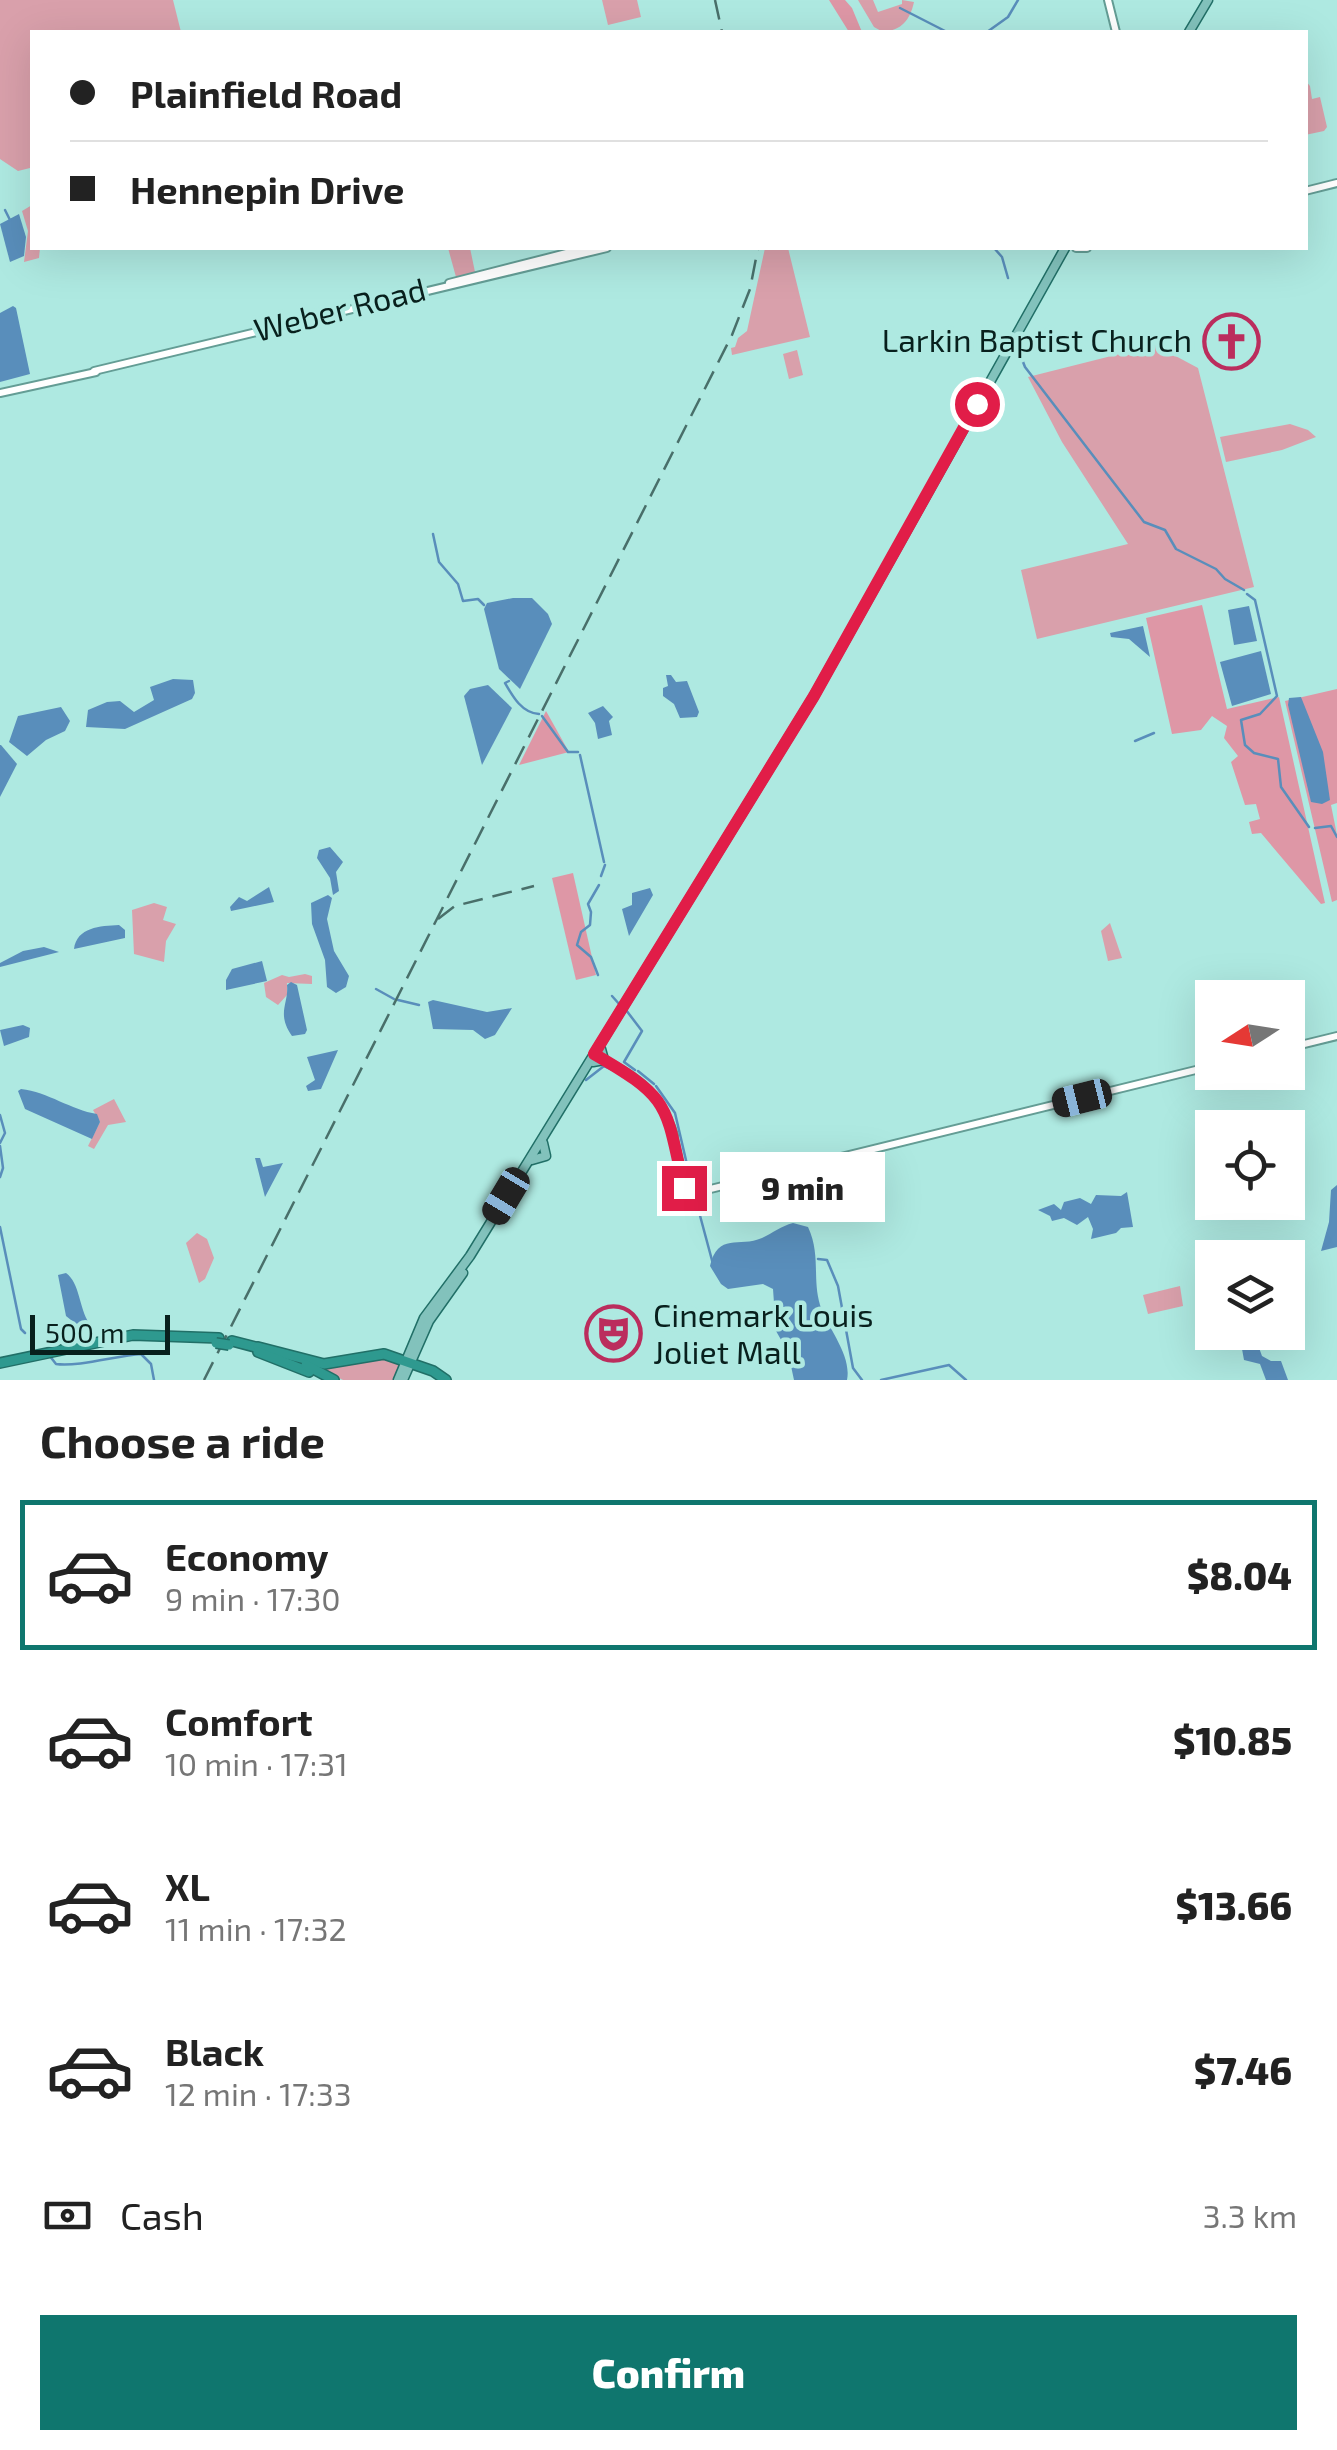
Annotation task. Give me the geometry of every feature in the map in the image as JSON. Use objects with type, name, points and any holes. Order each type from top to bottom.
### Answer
[{"type":"highway","points":[[0,1366],[134,1335],[170,1334],[258,1347],[318,1363],[378,1353],[411,1361],[446,1380]]},
{"type":"highway","points":[[231,1343],[286,1361],[325,1380]]},
{"type":"highway","points":[[258,1347],[334,1380]]},
{"type":"highway","points":[[286,1361],[308,1380]]},
{"type":"main road","points":[[1108,0],[1116,30]]},
{"type":"main road","points":[[1189,30],[1208,0]]},
{"type":"main road","points":[[1308,190],[1337,183]]},
{"type":"main road","name":"Weber Road","points":[[0,393],[214,344],[578,250]]},
{"type":"main road","name":"Weber Road","points":[[448,284],[597,250]]},
{"type":"main road","points":[[411,1361],[424,1318],[470,1256],[598,1056],[636,986],[813,705],[818,688],[1064,250]]},
{"type":"main road","points":[[1305,1044],[1337,1036]]},
{"type":"main road","points":[[598,1056],[642,1082],[656,1096],[673,1134],[687,1194],[1195,1070]]},
{"type":"main road","points":[[400,1380],[429,1322],[478,1253],[532,1160],[546,1156],[542,1143],[598,1056]]},
{"type":"shaded area","points":[[0,0],[173,0],[180,30],[30,30],[30,168],[18,171],[0,159]]},
{"type":"shaded area","points":[[602,0],[637,0],[641,17],[608,25]]},
{"type":"shaded area","points":[[829,0],[845,0],[852,8],[861,30],[848,30]]},
{"type":"shaded area","points":[[858,0],[873,0],[878,12],[902,4],[902,0],[914,2],[904,23],[895,29],[874,27]]},
{"type":"shaded area","points":[[1308,84],[1312,99],[1320,97],[1327,127],[1308,134]]},
{"type":"shaded area","points":[[30,206],[30,250],[40,250],[39,258],[24,262],[28,231],[22,211]]},
{"type":"shaded area","points":[[449,250],[470,250],[475,272],[456,277]]},
{"type":"shaded area","points":[[765,250],[788,250],[810,337],[732,355],[731,348],[747,331]]},
{"type":"shaded area","points":[[1155,345],[1198,368],[1254,587],[1037,639],[1021,570],[1128,544],[1062,442],[1028,377]]},
{"type":"shaded area","points":[[797,350],[803,375],[789,379],[783,354]]},
{"type":"shaded area","points":[[1290,424],[1316,437],[1282,450],[1226,462],[1220,437]]},
{"type":"shaded area","points":[[1202,605],[1227,709],[1279,697],[1325,903],[1321,904],[1261,833],[1252,834],[1249,822],[1260,819],[1256,804],[1245,805],[1231,762],[1238,756],[1224,738],[1227,726],[1212,716],[1201,730],[1172,734],[1146,618]]},
{"type":"shaded area","points":[[1337,689],[1337,803],[1331,805],[1337,835],[1337,900],[1332,902],[1285,701]]},
{"type":"shaded area","points":[[546,711],[569,752],[519,765]]},
{"type":"shaded area","points":[[573,873],[596,975],[576,980],[552,878]]},
{"type":"shaded area","points":[[154,903],[167,907],[163,920],[176,924],[166,941],[164,962],[134,954],[132,910]]},
{"type":"shaded area","points":[[1110,923],[1122,958],[1108,961],[1101,931]]},
{"type":"shaded area","points":[[282,975],[312,976],[312,984],[287,983],[287,995],[278,1005],[266,997],[264,983]]},
{"type":"shaded area","points":[[114,1099],[126,1122],[108,1125],[94,1149],[88,1146],[100,1122],[93,1110]]},
{"type":"shaded area","points":[[197,1233],[207,1239],[214,1258],[205,1279],[199,1283],[186,1243]]},
{"type":"shaded area","points":[[1180,1286],[1183,1306],[1148,1314],[1143,1295]]},
{"type":"shaded area","points":[[376,1355],[400,1362],[394,1380],[343,1380],[315,1366]]},
{"type":"water","points":[[19,214],[26,237],[24,256],[10,262],[0,224]]},
{"type":"water","points":[[13,306],[30,374],[0,382],[0,313]]},
{"type":"water","points":[[532,598],[552,624],[520,689],[499,669],[484,609],[487,603]]},
{"type":"water","points":[[1249,606],[1257,641],[1234,645],[1228,610]]},
{"type":"water","points":[[1143,626],[1150,657],[1129,639],[1111,637],[1110,633]]},
{"type":"water","points":[[1261,651],[1271,694],[1232,706],[1220,662]]},
{"type":"water","points":[[666,675],[676,682],[687,681],[699,712],[697,717],[680,718],[674,704],[663,696],[663,688],[668,686]]},
{"type":"water","points":[[173,679],[193,680],[192,699],[125,729],[86,727],[88,710],[120,701],[134,712],[154,700],[150,687]]},
{"type":"water","points":[[488,685],[512,708],[482,765],[464,696],[470,689]]},
{"type":"water","points":[[1301,697],[1323,752],[1330,800],[1322,804],[1311,802],[1288,705],[1289,698]]},
{"type":"water","points":[[603,706],[613,717],[609,721],[612,735],[598,739],[588,713]]},
{"type":"water","points":[[61,707],[70,721],[65,731],[27,756],[9,742],[18,716]]},
{"type":"water","points":[[0,745],[17,764],[0,797]]},
{"type":"water","points":[[330,847],[343,862],[336,872],[339,891],[333,895],[330,878],[317,858],[319,850]]},
{"type":"water","points":[[269,887],[274,902],[231,911],[239,897],[247,901]]},
{"type":"water","points":[[650,888],[653,895],[629,936],[622,909],[632,905],[632,893]]},
{"type":"water","points":[[328,895],[332,898],[327,919],[334,951],[349,976],[346,987],[336,993],[327,987],[325,960],[312,924],[311,903]]},
{"type":"water","points":[[119,925],[125,930],[125,938],[74,949],[85,932]]},
{"type":"water","points":[[44,947],[59,952],[0,967],[0,963],[23,951]]},
{"type":"water","points":[[262,961],[267,981],[226,990],[232,969]]},
{"type":"water","points":[[287,985],[297,985],[307,1030],[292,1036],[284,1015]]},
{"type":"water","points":[[428,1002],[487,1012],[512,1008],[495,1035],[485,1039],[473,1030],[433,1029]]},
{"type":"water","points":[[23,1025],[30,1028],[29,1037],[4,1046],[0,1030]]},
{"type":"water","points":[[338,1050],[321,1089],[308,1091],[306,1086],[315,1080],[307,1057]]},
{"type":"water","points":[[18,1091],[97,1114],[100,1122],[92,1139],[25,1109]]},
{"type":"water","points":[[255,1158],[260,1158],[263,1167],[283,1163],[265,1197]]},
{"type":"water","points":[[1337,1185],[1337,1247],[1321,1251],[1329,1222],[1331,1190]]},
{"type":"water","points":[[1127,1192],[1133,1227],[1091,1239],[1093,1229],[1088,1217],[1077,1225],[1064,1218],[1052,1221],[1038,1210],[1054,1204],[1061,1210],[1064,1202],[1080,1198],[1091,1204],[1096,1195],[1121,1196]]},
{"type":"water","points":[[793,1223],[808,1227],[812,1237],[820,1305],[843,1352],[847,1380],[794,1380],[788,1352],[776,1331],[773,1289],[763,1284],[728,1289],[710,1266],[724,1245],[753,1241]]},
{"type":"water","points":[[66,1273],[74,1283],[89,1323],[76,1324],[66,1316],[58,1275]]},
{"type":"water","points":[[1242,1350],[1260,1350],[1271,1361],[1281,1361],[1288,1380],[1266,1380],[1260,1364],[1244,1360]]},
{"type":"waterway","points":[[990,30],[1008,17],[1018,0]]},
{"type":"waterway","points":[[900,8],[943,30]]},
{"type":"waterway","points":[[5,210],[10,220]]},
{"type":"waterway","points":[[996,250],[1008,278]]},
{"type":"waterway","points":[[1021,333],[1018,349],[1025,367],[1144,522],[1165,530],[1176,549],[1216,569],[1244,590]]},
{"type":"waterway","points":[[433,534],[439,562],[458,584],[463,601],[478,599],[484,605]]},
{"type":"waterway","points":[[1247,594],[1255,600],[1277,696],[1260,714],[1241,720],[1245,745],[1254,753],[1278,759],[1281,787],[1309,827]]},
{"type":"waterway","points":[[509,681],[505,683],[519,703],[539,714]]},
{"type":"waterway","points":[[542,716],[568,752],[578,752]]},
{"type":"waterway","points":[[1135,741],[1154,733]]},
{"type":"waterway","points":[[580,755],[604,862]]},
{"type":"waterway","points":[[1315,828],[1331,826],[1337,837]]},
{"type":"waterway","points":[[601,876],[605,865]]},
{"type":"waterway","points":[[598,975],[591,957],[577,945],[581,932],[590,925],[588,904],[599,885]]},
{"type":"waterway","points":[[376,989],[394,999]]},
{"type":"waterway","points":[[612,996],[620,1005]]},
{"type":"waterway","points":[[398,1000],[419,1005]]},
{"type":"waterway","points":[[626,1010],[642,1031],[624,1062],[635,1070]]},
{"type":"waterway","points":[[586,1080],[604,1066],[622,1074]]},
{"type":"waterway","points":[[638,1071],[654,1084]]},
{"type":"waterway","points":[[656,1086],[675,1113],[692,1186]]},
{"type":"waterway","points":[[0,1115],[5,1133],[0,1143]]},
{"type":"waterway","points":[[0,1146],[0,1177]]},
{"type":"waterway","points":[[695,1197],[713,1264]]},
{"type":"waterway","points":[[0,1227],[25,1333]]},
{"type":"waterway","points":[[818,1259],[827,1260],[838,1286],[853,1368],[862,1380]]},
{"type":"waterway","points":[[49,1355],[56,1364],[65,1365],[141,1354],[151,1364],[154,1380]]},
{"type":"waterway","points":[[881,1380],[949,1365],[966,1380]]},
{"type":"railway","points":[[715,0],[722,30]]},
{"type":"railway","points":[[204,1380],[732,335],[750,289],[758,250]]},
{"type":"railway","points":[[438,919],[455,906],[534,886]]},
{"type":"place","name":"Larkin Baptist Church","points":[[1231,341]]},
{"type":"place","name":"Cinemark Louis Joliet Mall","points":[[614,1334]]},
{"type":"route","points":[[684,1188],[670,1122],[656,1096],[642,1082],[594,1054],[814,696],[977,404]]}]
